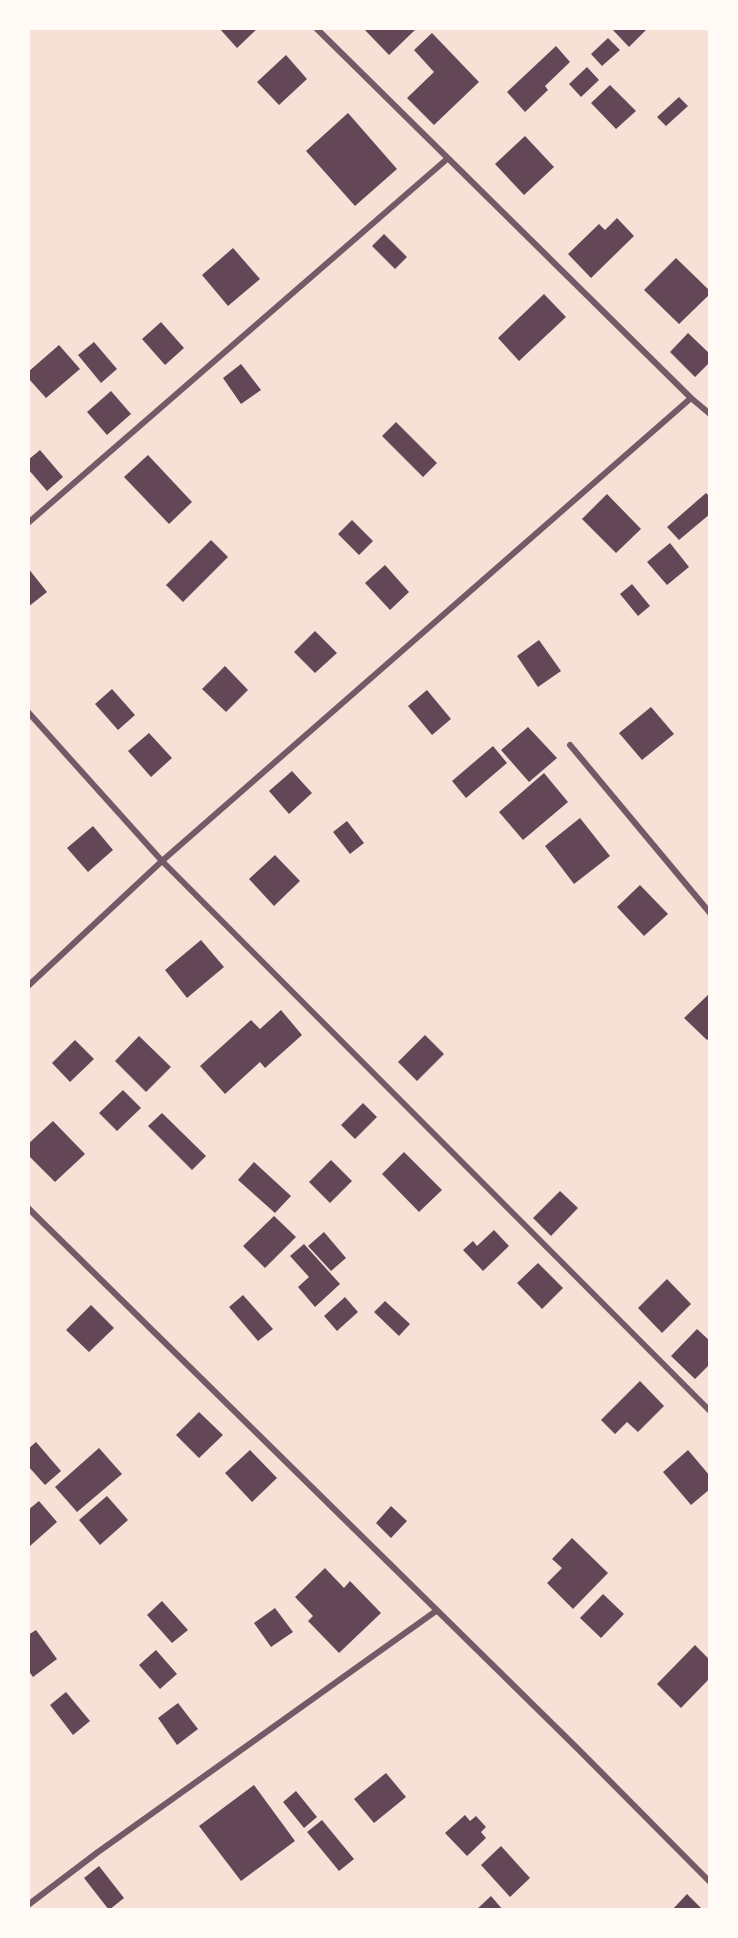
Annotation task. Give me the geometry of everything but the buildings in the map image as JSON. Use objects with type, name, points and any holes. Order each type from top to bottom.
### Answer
[{"type":"street","points":[[316,28],[447,159],[710,414]]},
{"type":"street","points":[[28,524],[447,159]]},
{"type":"street","points":[[28,986],[162,861],[691,398]]},
{"type":"street","points":[[28,712],[162,861],[710,1411]]},
{"type":"street","points":[[570,745],[710,913]]},
{"type":"street","points":[[28,1208],[577,1748],[710,1882]]},
{"type":"street","points":[[28,1905],[98,1852],[436,1611]]}]
